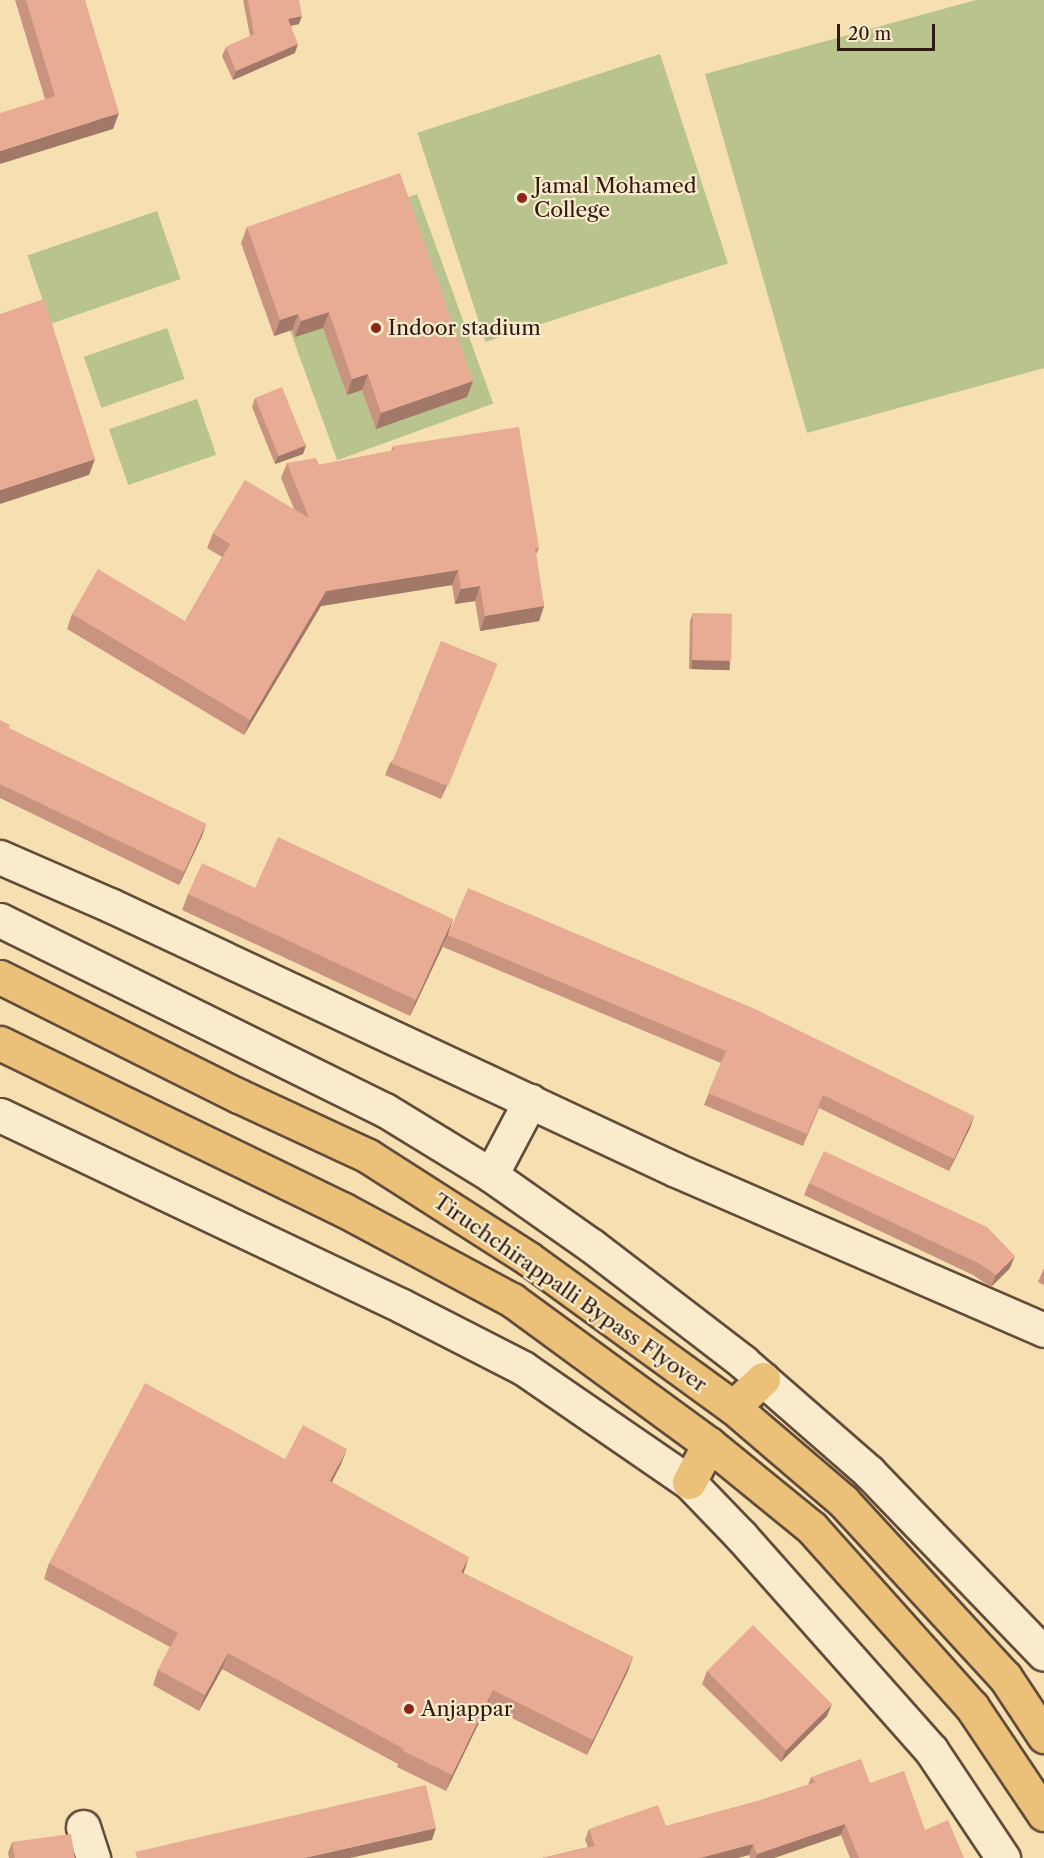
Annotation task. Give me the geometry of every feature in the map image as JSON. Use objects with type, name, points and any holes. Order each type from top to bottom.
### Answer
[{"type":"highway","name":"Tiruchchirappalli Bypass Flyover","points":[[0,977],[239,1096],[368,1156],[529,1259],[733,1407],[843,1501],[1005,1677],[1044,1736]]},
{"type":"highway","name":"Tiruchchirappalli Bypass Flyover","points":[[0,1043],[344,1210],[512,1300],[709,1444],[812,1528],[972,1707],[1044,1815]]},
{"type":"highway","points":[[733,1407],[763,1379]]},
{"type":"highway","points":[[689,1482],[709,1444]]},
{"type":"street","points":[[0,857],[110,905],[676,1170],[1044,1330]]},
{"type":"street","points":[[0,920],[386,1110],[491,1175],[592,1246],[763,1379],[869,1472],[1041,1647]]},
{"type":"street","points":[[491,1175],[530,1101]]},
{"type":"street","points":[[0,1115],[391,1301],[523,1368],[689,1482],[764,1561],[931,1749],[1003,1858]]},
{"type":"street","points":[[83,1827],[93,1858]]},
{"type":"green space","points":[[976,0],[1044,0],[1044,368],[807,433],[705,74]]},
{"type":"green space","points":[[660,54],[728,263],[485,342],[417,133]]},
{"type":"green space","name":"Indoor stadium","points":[[417,194],[493,404],[337,460],[261,251]]},
{"type":"green space","points":[[157,211],[180,279],[51,324],[27,256]]},
{"type":"green space","points":[[167,328],[185,379],[101,408],[84,357]]},
{"type":"green space","points":[[197,399],[216,455],[128,485],[109,429]]},
{"type":"building","points":[[26,0],[85,0],[119,113],[0,151],[0,113],[55,96]]},
{"type":"building","points":[[248,0],[299,0],[302,16],[288,19],[298,44],[236,71],[226,47],[254,34]]},
{"type":"building","name":"Indoor stadium","points":[[400,173],[473,381],[381,413],[368,374],[352,379],[329,312],[301,321],[298,314],[280,320],[247,227]]},
{"type":"building","points":[[44,299],[95,459],[0,490],[0,314]]},
{"type":"building","points":[[282,387],[306,445],[279,456],[255,398]]},
{"type":"building","points":[[519,427],[539,548],[535,548],[544,606],[485,616],[480,586],[461,589],[458,570],[326,591],[250,720],[72,614],[98,569],[185,621],[230,544],[213,533],[245,480],[309,518],[287,463],[316,458],[319,465],[394,450],[393,446]]},
{"type":"building","points":[[693,613],[732,614],[731,661],[692,660]]},
{"type":"building","points":[[441,641],[498,664],[448,786],[392,763]]},
{"type":"building","points":[[0,720],[10,725],[9,728],[206,824],[184,872],[0,784]]},
{"type":"building","points":[[278,837],[453,919],[416,1000],[188,894],[202,863],[255,888]]},
{"type":"building","points":[[468,888],[755,1009],[974,1116],[954,1159],[823,1095],[807,1134],[708,1093],[726,1051],[448,935]]},
{"type":"building","points":[[824,1151],[987,1227],[1015,1256],[996,1275],[978,1263],[809,1183]]},
{"type":"building","points":[[145,1383],[285,1459],[303,1425],[347,1449],[330,1481],[469,1557],[461,1572],[633,1657],[593,1740],[493,1690],[452,1775],[403,1751],[404,1749],[228,1653],[205,1695],[158,1670],[178,1633],[49,1563]]},
{"type":"building","points":[[753,1625],[832,1704],[786,1750],[707,1671]]},
{"type":"building","points":[[861,1759],[870,1783],[904,1771],[925,1830],[948,1820],[964,1858],[859,1858],[845,1824],[757,1854],[753,1844],[700,1858],[542,1858],[595,1846],[589,1829],[658,1805],[666,1826],[758,1801],[816,1782],[811,1777]]},
{"type":"building","points":[[426,1785],[436,1828],[304,1858],[137,1858],[135,1852]]},
{"type":"building","points":[[71,1834],[75,1858],[15,1858],[12,1842]]},
{"type":"place","name":"Jamal Mohamed College","points":[[522,198]]},
{"type":"place","name":"Indoor stadium","points":[[376,328]]},
{"type":"place","name":"Anjappar","points":[[409,1709]]}]
